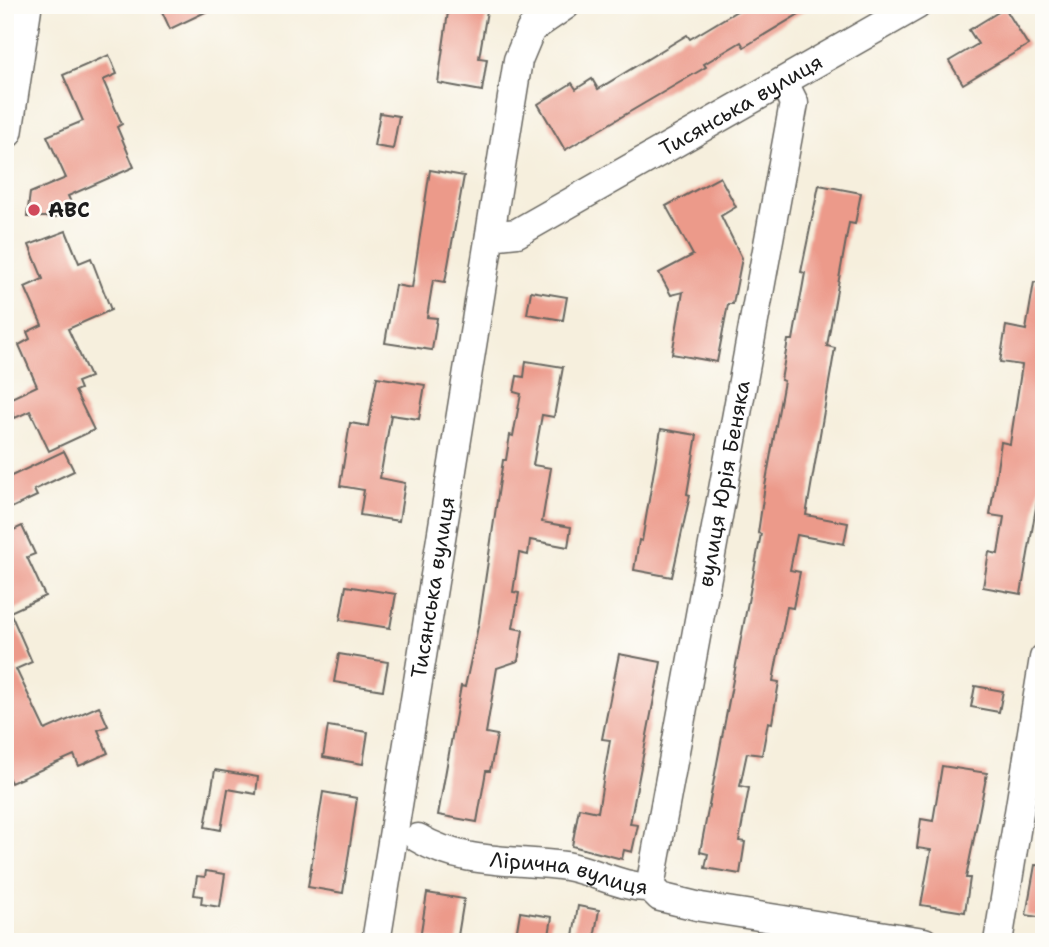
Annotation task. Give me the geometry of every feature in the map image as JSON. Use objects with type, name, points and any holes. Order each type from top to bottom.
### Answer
[{"type":"main road","points":[[5,131],[24,5]]},
{"type":"street","name":"Тисянська вулиця","points":[[376,942],[517,60],[523,42],[538,23],[566,5]]},
{"type":"street","name":"Тисянська вулиця","points":[[490,236],[517,233],[917,5]]},
{"type":"street","name":"вулиця Юрія Беняка","points":[[650,887],[794,103],[784,83]]},
{"type":"street","points":[[998,942],[1044,658]]},
{"type":"street","name":"Лірична вулиця","points":[[418,838],[434,848],[467,857],[567,866],[609,877],[633,888],[650,887],[660,897],[701,907],[924,942]]},
{"type":"building","points":[[159,5],[220,5],[170,29]]},
{"type":"building","points":[[449,5],[488,5],[479,58],[487,59],[482,91],[438,83]]},
{"type":"building","points":[[747,5],[814,5],[744,47],[741,42],[704,64],[706,67],[565,150],[538,104],[572,83],[576,89],[592,79],[598,89],[687,35],[690,39]]},
{"type":"building","points":[[1005,8],[1028,45],[963,84],[949,61],[978,44],[969,30]]},
{"type":"building","points":[[109,55],[117,74],[103,80],[122,124],[117,127],[134,167],[68,196],[74,209],[56,217],[27,217],[30,193],[66,178],[47,136],[83,121],[63,75]]},
{"type":"building","points":[[380,113],[399,116],[393,149],[374,146]]},
{"type":"building","points":[[430,170],[464,176],[445,282],[433,280],[427,317],[437,318],[432,350],[385,343],[395,285],[412,288]]},
{"type":"building","points":[[720,177],[736,207],[721,216],[742,258],[733,304],[728,304],[717,362],[672,354],[683,292],[671,295],[659,273],[693,255],[666,206]]},
{"type":"building","points":[[819,185],[861,193],[855,224],[849,223],[827,346],[835,348],[806,515],[848,523],[844,544],[797,535],[790,570],[800,572],[793,608],[787,607],[773,681],[779,682],[772,723],[768,722],[762,755],[747,753],[740,786],[749,788],[739,841],[745,842],[740,874],[705,868],[708,854],[700,852],[761,534],[758,533],[764,492],[784,381],[781,380],[788,340],[793,340],[805,273],[801,272]]},
{"type":"building","points":[[66,231],[79,263],[91,258],[111,310],[68,329],[90,377],[77,382],[80,389],[75,391],[94,430],[49,451],[30,411],[15,418],[7,400],[37,386],[19,345],[30,339],[27,332],[42,325],[25,287],[43,279],[29,245]]},
{"type":"building","points":[[1034,282],[1044,283],[1044,462],[1021,594],[983,587],[989,552],[998,554],[1004,517],[990,515],[1001,442],[1010,444],[1022,365],[1000,362],[1006,326],[1026,330]]},
{"type":"building","points":[[531,291],[567,297],[563,320],[527,314]]},
{"type":"building","points":[[526,361],[563,367],[554,417],[542,415],[533,465],[551,468],[542,522],[571,527],[568,547],[530,540],[528,555],[519,553],[513,592],[519,593],[513,628],[523,630],[518,661],[497,668],[486,733],[497,735],[490,771],[486,771],[477,822],[438,815],[461,686],[465,687],[479,622],[503,460],[506,460],[510,435],[513,436],[521,394],[514,392],[517,376],[524,377]]},
{"type":"building","points":[[377,377],[425,385],[419,419],[391,415],[380,478],[405,483],[399,521],[360,515],[364,490],[340,486],[350,423],[368,426]]},
{"type":"building","points":[[661,429],[697,435],[687,494],[690,495],[672,577],[634,570],[639,540],[642,541]]},
{"type":"building","points":[[64,451],[74,471],[34,490],[37,496],[5,511],[5,479]]},
{"type":"building","points":[[22,526],[35,554],[27,557],[45,596],[10,612],[32,662],[16,669],[45,730],[99,706],[108,726],[98,730],[108,753],[79,766],[74,755],[11,783],[5,771],[5,534]]},
{"type":"building","points":[[346,586],[396,594],[390,628],[340,620]]},
{"type":"building","points":[[339,654],[388,662],[383,690],[334,682]]},
{"type":"building","points":[[619,654],[661,662],[630,824],[638,825],[632,852],[624,850],[622,859],[572,846],[579,808],[598,812],[610,740],[602,739]]},
{"type":"building","points":[[975,686],[1003,691],[999,712],[971,707]]},
{"type":"building","points":[[328,726],[368,732],[363,764],[323,757]]},
{"type":"building","points":[[942,766],[987,773],[966,878],[970,878],[965,912],[921,905],[931,850],[917,848],[921,819],[933,821]]},
{"type":"building","points":[[215,770],[258,777],[256,794],[228,789],[221,830],[205,827]]},
{"type":"building","points":[[323,792],[357,798],[343,893],[308,887]]},
{"type":"building","points":[[1035,865],[1044,866],[1044,918],[1026,915]]},
{"type":"building","points":[[206,871],[225,874],[220,907],[201,904],[202,896],[194,895],[197,876],[205,877]]},
{"type":"building","points":[[427,893],[464,899],[457,942],[420,938]]},
{"type":"building","points":[[578,906],[599,910],[594,939],[573,936]]},
{"type":"building","points":[[520,912],[552,917],[548,942],[515,942]]},
{"type":"place","name":"ABC","points":[[34,210]]}]
